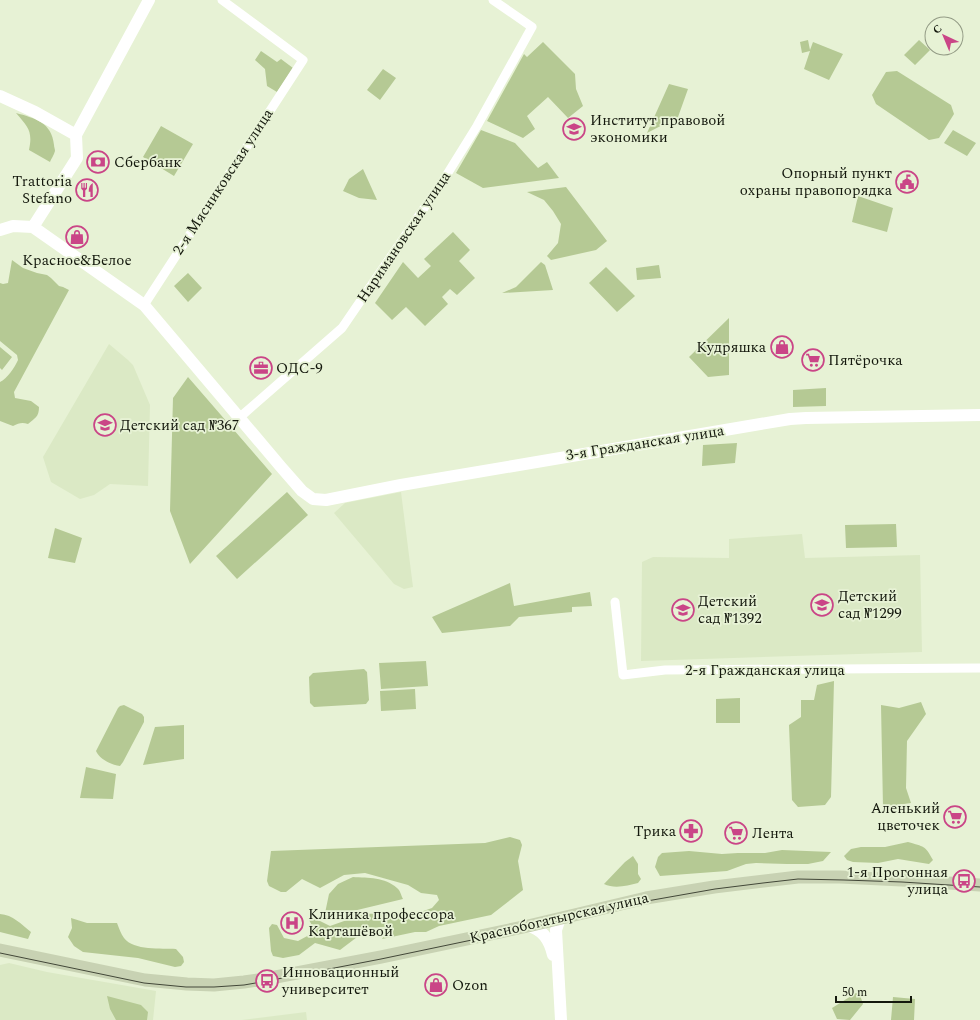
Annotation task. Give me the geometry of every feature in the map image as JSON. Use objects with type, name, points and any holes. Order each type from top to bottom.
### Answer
[{"type":"main road","name":"Краснобогатырская улица","points":[[0,950],[145,980],[187,984],[214,984],[244,982],[275,977],[381,957],[528,926],[646,898],[714,887],[798,877],[869,878],[980,885]]},
{"type":"street","points":[[33,227],[77,158],[76,135],[149,0]]},
{"type":"street","name":"2-я Мясниковская улица","points":[[144,304],[303,60],[222,0]]},
{"type":"street","name":"Наримановская улица","points":[[239,418],[342,328],[446,176],[477,126],[532,27],[493,0]]},
{"type":"street","points":[[0,96],[35,112],[76,135]]},
{"type":"street","points":[[0,220],[13,226]]},
{"type":"street","points":[[0,230],[13,226],[33,227],[144,304],[239,418]]},
{"type":"street","name":"3-я Гражданская улица","points":[[239,418],[302,491],[313,499],[326,500],[401,485],[790,419],[980,415]]},
{"type":"street","name":"2-я Гражданская улица","points":[[615,602],[623,675],[665,670],[980,668]]},
{"type":"street","points":[[561,1020],[556,930],[559,921],[562,918]]},
{"type":"street","points":[[528,926],[534,927],[543,933],[550,945],[558,975]]},
{"type":"shaded area","points":[[808,40],[810,50],[813,42],[843,54],[829,80],[804,69],[810,51],[802,53],[800,42]]},
{"type":"shaded area","points":[[919,40],[924,45],[924,56],[915,65],[904,55]]},
{"type":"shaded area","points":[[543,42],[575,74],[576,89],[583,106],[568,118],[548,97],[527,116],[535,129],[523,138],[487,121],[524,54],[527,57]]},
{"type":"shaded area","points":[[261,51],[277,62],[281,59],[293,68],[277,92],[267,86],[265,69],[255,60]]},
{"type":"shaded area","points":[[383,69],[396,78],[380,100],[367,90]]},
{"type":"shaded area","points":[[897,71],[951,105],[954,114],[939,138],[929,140],[876,104],[872,95],[886,72]]},
{"type":"shaded area","points":[[669,84],[688,89],[678,117],[647,133]]},
{"type":"shaded area","points":[[16,113],[41,122],[50,131],[53,137],[55,151],[50,162],[29,150],[30,134],[24,122]]},
{"type":"shaded area","points":[[161,126],[193,144],[174,176],[143,157]]},
{"type":"shaded area","points":[[481,130],[515,143],[538,168],[547,162],[559,178],[483,188],[456,173]]},
{"type":"shaded area","points":[[953,130],[976,143],[967,156],[944,143]]},
{"type":"shaded area","points":[[363,169],[377,200],[359,198],[343,191],[349,179]]},
{"type":"shaded area","points":[[566,187],[607,241],[596,250],[551,260],[547,256],[558,243],[561,224],[544,200],[527,192]]},
{"type":"shaded area","points":[[858,196],[893,208],[887,232],[852,222]]},
{"type":"shaded area","points":[[453,232],[470,250],[459,261],[475,278],[457,295],[450,289],[442,297],[448,304],[425,326],[406,307],[392,320],[375,303],[403,262],[418,278],[431,266],[424,259]]},
{"type":"shaded area","points":[[12,260],[23,268],[47,275],[59,286],[69,290],[14,392],[15,398],[31,401],[39,407],[38,413],[36,417],[28,424],[20,423],[13,426],[0,421],[0,382],[15,366],[18,360],[17,355],[0,341],[0,283],[8,283]]},
{"type":"shaded area","points":[[541,262],[545,265],[553,290],[502,293],[516,287]]},
{"type":"shaded area","points":[[659,265],[661,278],[637,280],[636,268]]},
{"type":"shaded area","points":[[606,267],[635,296],[617,312],[589,283]]},
{"type":"shaded area","points":[[188,273],[202,288],[188,302],[174,286]]},
{"type":"shaded area","points":[[729,318],[729,375],[708,377],[689,357]]},
{"type":"shaded area","name":"Детский сад №367","points":[[109,344],[133,365],[150,405],[148,486],[110,484],[94,495],[80,499],[51,482],[43,457]]},
{"type":"shaded area","points":[[0,347],[12,357],[2,370],[0,368]]},
{"type":"shaded area","points":[[188,377],[272,474],[190,564],[170,511],[173,398]]},
{"type":"shaded area","points":[[826,388],[826,406],[793,407],[793,390]]},
{"type":"shaded area","points":[[737,443],[735,463],[702,466],[703,445]]},
{"type":"shaded area","points":[[287,492],[308,515],[237,579],[216,556]]},
{"type":"shaded area","points":[[401,492],[413,587],[404,589],[394,584],[334,513],[345,503]]},
{"type":"shaded area","points":[[896,524],[897,547],[846,548],[845,525]]},
{"type":"shaded area","points":[[55,528],[82,538],[75,563],[48,558]]},
{"type":"shaded area","name":"Детский сад №1299","points":[[802,534],[805,558],[920,555],[922,652],[641,661],[642,562],[653,557],[729,558],[729,539]]},
{"type":"shaded area","points":[[510,583],[514,606],[590,592],[592,606],[572,607],[572,612],[519,617],[510,626],[442,633],[432,617]]},
{"type":"shaded area","points":[[426,661],[428,686],[381,689],[379,663]]},
{"type":"shaded area","points":[[364,669],[367,672],[369,700],[366,704],[314,707],[310,703],[309,677],[313,673]]},
{"type":"shaded area","points":[[834,681],[831,797],[825,805],[798,807],[792,800],[789,725],[801,717],[801,700],[814,700],[817,685]]},
{"type":"shaded area","points":[[415,689],[416,709],[381,711],[380,691]]},
{"type":"shaded area","points":[[740,698],[740,723],[716,723],[716,699]]},
{"type":"shaded area","points":[[921,702],[926,714],[907,741],[906,788],[911,803],[883,807],[881,705],[899,708]]},
{"type":"shaded area","points":[[124,705],[142,714],[144,717],[144,722],[120,766],[106,761],[100,757],[96,751],[118,708]]},
{"type":"shaded area","points":[[184,725],[184,759],[143,765],[155,727]]},
{"type":"shaded area","points":[[86,767],[116,774],[113,799],[80,798]]},
{"type":"shaded area","points":[[510,837],[520,840],[522,845],[518,861],[523,890],[491,915],[439,926],[426,932],[415,932],[382,939],[387,932],[385,927],[369,928],[340,950],[315,943],[299,955],[283,958],[273,956],[271,951],[269,928],[272,924],[277,925],[284,938],[298,941],[311,934],[314,929],[309,920],[314,918],[330,926],[364,914],[390,913],[409,916],[432,908],[439,900],[437,895],[421,893],[408,885],[365,873],[344,875],[320,888],[302,879],[286,892],[281,892],[269,886],[267,881],[271,851],[485,843]]},
{"type":"shaded area","points":[[908,842],[924,847],[933,860],[929,864],[898,859],[878,863],[853,862],[847,860],[844,856],[851,849],[861,847],[885,847]]},
{"type":"shaded area","points":[[782,850],[831,852],[823,861],[808,864],[756,863],[746,864],[727,871],[660,876],[655,867],[658,857],[662,853],[689,851],[722,854],[765,853]]},
{"type":"shaded area","points":[[633,856],[638,864],[638,874],[641,879],[638,883],[616,887],[604,884],[625,862]]},
{"type":"shaded area","points":[[353,877],[382,880],[392,884],[400,891],[403,899],[324,918],[329,894],[338,884]]},
{"type":"shaded area","points":[[0,914],[13,918],[31,932],[28,939],[0,932]]},
{"type":"shaded area","points":[[71,918],[87,923],[117,923],[124,938],[128,942],[141,947],[176,949],[183,957],[184,962],[181,966],[175,967],[138,958],[83,952],[74,946],[68,937],[72,928]]},
{"type":"shaded area","points":[[9,963],[47,972],[156,991],[153,1020],[0,1020],[0,965]]},
{"type":"shaded area","points":[[856,993],[860,995],[863,1004],[850,1020],[837,1019],[832,1008]]},
{"type":"shaded area","points":[[107,996],[141,1005],[148,1012],[147,1020],[116,1020],[110,1009]]},
{"type":"shaded area","points":[[893,997],[915,999],[914,1020],[891,1020]]},
{"type":"shaded area","points":[[306,1012],[307,1020],[242,1020]]},
{"type":"tram line","points":[[0,953],[144,983],[186,987],[244,985],[381,959],[534,927],[647,901],[715,889],[798,879],[902,882],[980,887]]},
{"type":"place","name":"Институт правовой экономики","points":[[574,129]]},
{"type":"place","name":"Сбербанк","points":[[98,162]]},
{"type":"place","name":"Опорный пункт охраны правопорядка","points":[[907,182]]},
{"type":"place","name":"Trattoria Stefano","points":[[87,190]]},
{"type":"place","name":"Красное&Белое","points":[[77,237]]},
{"type":"place","name":"Кудряшка","points":[[782,347]]},
{"type":"place","name":"Пятёрочка","points":[[813,360]]},
{"type":"place","name":"ОДС-9","points":[[261,368]]},
{"type":"place","name":"Детский сад №367","points":[[105,425]]},
{"type":"place","name":"Детский сад №1299","points":[[822,605]]},
{"type":"place","name":"Детский сад №1392","points":[[683,610]]},
{"type":"place","name":"Аленький цветочек","points":[[955,817]]},
{"type":"place","name":"Трика","points":[[691,831]]},
{"type":"place","name":"Лента","points":[[736,833]]},
{"type":"place","name":"1-я Прогонная улица","points":[[964,881]]},
{"type":"place","name":"Клиника профессора Карташёвой","points":[[292,923]]},
{"type":"place","name":"Инновационный университет","points":[[267,981]]},
{"type":"place","name":"Ozon","points":[[436,985]]}]
